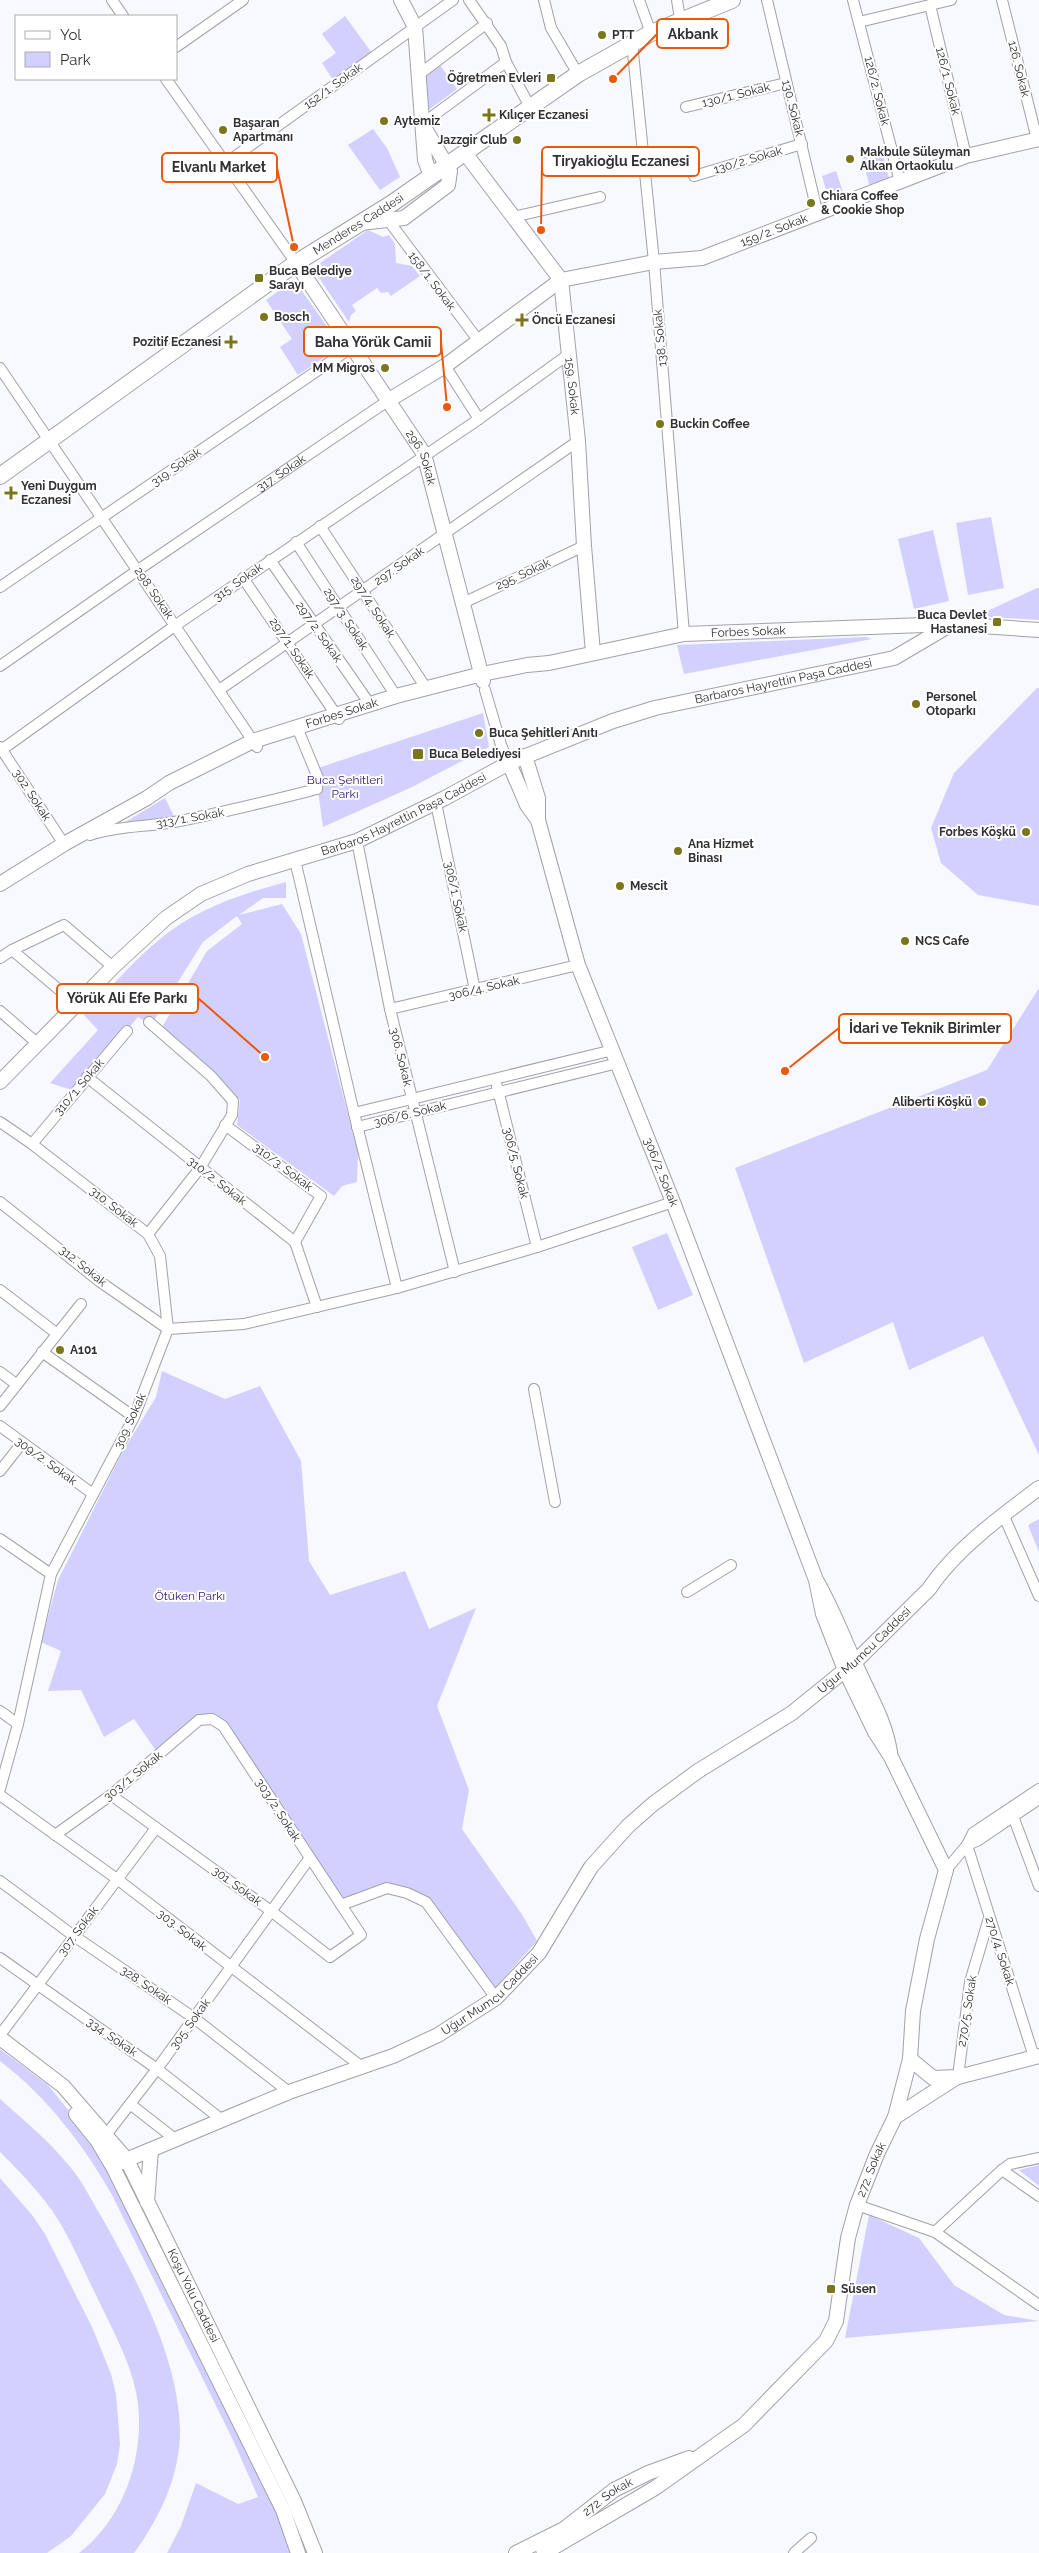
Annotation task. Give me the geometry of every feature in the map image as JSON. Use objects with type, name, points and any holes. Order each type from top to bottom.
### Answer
[{"type":"main road","points":[[401,0],[415,27],[417,76],[425,160],[431,176]]},
{"type":"main road","name":"Menderes Caddesi","points":[[0,476],[296,263],[361,223],[578,74],[632,43],[680,19],[732,0]]},
{"type":"main road","points":[[361,223],[404,218],[448,186],[450,171],[422,124]]},
{"type":"main road","name":"159/2. Sokak","points":[[561,280],[654,262],[702,258],[818,216],[966,156],[1038,139]]},
{"type":"main road","points":[[465,153],[561,280]]},
{"type":"main road","name":"296. Sokak","points":[[296,263],[424,454],[446,533],[483,682]]},
{"type":"main road","name":"317. Sokak","points":[[389,400],[445,366],[561,280]]},
{"type":"main road","name":"159. Sokak","points":[[561,280],[578,440],[593,653]]},
{"type":"main road","name":"Forbes Sokak","points":[[255,744],[299,732],[337,716],[483,682],[527,665],[549,663],[684,634],[951,624],[1039,630]]},
{"type":"main road","name":"Barbaros Hayrettin Paşa Caddesi","points":[[0,1082],[113,967],[166,918],[201,894],[248,874],[356,841],[436,803],[525,756],[613,721],[655,708],[894,658],[951,624]]},
{"type":"main road","name":"Forbes Sokak","points":[[0,884],[64,844],[169,783],[255,744],[396,696],[426,688],[483,682]]},
{"type":"main road","points":[[525,756],[538,798],[538,820]]},
{"type":"main road","name":"306/2. Sokak","points":[[509,764],[527,805],[538,820],[578,965],[673,1202],[816,1580],[834,1610],[849,1663],[886,1728],[891,1756],[946,1870]]},
{"type":"main road","points":[[0,892],[13,876]]},
{"type":"main road","name":"Uğur Mumcu Caddesi","points":[[123,2161],[289,2092],[362,2067],[438,2035],[496,1998],[539,1953],[591,1867],[628,1826],[653,1804],[698,1771],[783,1718],[788,1706],[849,1663],[921,1583],[939,1574],[1003,1514],[1039,1488]]},
{"type":"main road","name":"272. Sokak","points":[[516,2553],[543,2547],[564,2528],[614,2490],[648,2472],[704,2453],[744,2425],[826,2342],[836,2321],[848,2238],[857,2205],[877,2154],[895,2117],[910,2059],[913,2011],[925,1948],[946,1870]]},
{"type":"main road","name":"Koşu Yolu Caddesi","points":[[0,2036],[63,2086],[102,2138],[123,2161],[147,2203],[294,2502],[315,2553]]},
{"type":"main road","points":[[910,2059],[933,2078],[958,2077],[1036,2057]]},
{"type":"main road","points":[[895,2117],[958,2077]]},
{"type":"main road","name":"Koşu Yolu Caddesi","points":[[102,2138],[119,2180],[283,2510],[298,2553]]},
{"type":"main road","points":[[147,2203],[151,2150]]},
{"type":"main road","points":[[119,2180],[117,2169],[123,2161]]},
{"type":"street","points":[[112,0],[122,15]]},
{"type":"street","points":[[178,46],[243,0]]},
{"type":"street","name":"152/1. Sokak","points":[[226,163],[453,0]]},
{"type":"street","points":[[469,0],[501,46],[506,62],[530,107]]},
{"type":"street","points":[[544,0],[551,28],[578,74]]},
{"type":"street","points":[[639,0],[651,33]]},
{"type":"street","points":[[677,0],[680,19]]},
{"type":"street","name":"130. Sokak","points":[[767,0],[818,216]]},
{"type":"street","name":"126/2. Sokak","points":[[853,0],[900,182]]},
{"type":"street","points":[[860,22],[951,0]]},
{"type":"street","name":"126. Sokak","points":[[1002,0],[1038,139]]},
{"type":"street","name":"126/1. Sokak","points":[[930,6],[966,156]]},
{"type":"street","points":[[417,76],[487,24]]},
{"type":"street","name":"138. Sokak","points":[[632,43],[654,262],[684,634]]},
{"type":"street","points":[[422,124],[506,62]]},
{"type":"street","points":[[167,80],[296,263]]},
{"type":"street","name":"130/1. Sokak","points":[[686,108],[786,82]]},
{"type":"street","name":"130/2. Sokak","points":[[694,176],[802,144]]},
{"type":"street","points":[[513,216],[600,197]]},
{"type":"street","name":"158/1. Sokak","points":[[388,220],[431,280],[478,340]]},
{"type":"street","name":"319. Sokak","points":[[0,587],[352,347]]},
{"type":"street","name":"315. Sokak","points":[[1,749],[243,578],[424,454],[479,419],[569,354]]},
{"type":"street","points":[[445,366],[479,419]]},
{"type":"street","name":"298. Sokak","points":[[0,368],[255,744]]},
{"type":"street","name":"317. Sokak","points":[[0,666],[389,400]]},
{"type":"street","name":"297. Sokak","points":[[219,690],[578,440]]},
{"type":"street","name":"297/4. Sokak","points":[[320,526],[426,688]]},
{"type":"street","name":"297/3. Sokak","points":[[296,542],[396,696]]},
{"type":"street","name":"295. Sokak","points":[[462,603],[584,546]]},
{"type":"street","name":"297/2. Sokak","points":[[270,560],[369,704]]},
{"type":"street","name":"297/1. Sokak","points":[[243,578],[337,716]]},
{"type":"street","points":[[483,682],[501,745],[509,764]]},
{"type":"street","name":"313/1. Sokak","points":[[64,844],[107,829],[172,822],[220,813],[317,789],[318,778],[299,732]]},
{"type":"street","name":"302. Sokak","points":[[1,749],[64,844]]},
{"type":"street","name":"306/1. Sokak","points":[[436,803],[475,990]]},
{"type":"street","name":"306. Sokak","points":[[356,841],[390,1009],[455,1272]]},
{"type":"street","points":[[295,860],[354,1113]]},
{"type":"street","points":[[0,958],[12,950],[64,925],[113,967]]},
{"type":"street","points":[[12,950],[76,1004]]},
{"type":"street","name":"306/4. Sokak","points":[[390,1009],[578,965]]},
{"type":"street","points":[[0,1011],[37,1043]]},
{"type":"street","points":[[148,1234],[200,1168],[232,1115],[233,1101],[210,1076],[149,1022]]},
{"type":"street","name":"310/1. Sokak","points":[[32,1144],[127,1031]]},
{"type":"street","name":"306/6. Sokak","points":[[615,1056],[499,1092],[357,1126],[354,1113],[496,1079],[615,1056]]},
{"type":"street","name":"310/2. Sokak","points":[[87,1077],[295,1242]]},
{"type":"street","name":"306/5. Sokak","points":[[496,1079],[537,1247]]},
{"type":"street","name":"310. Sokak","points":[[0,1122],[32,1144],[148,1234],[160,1256],[168,1329]]},
{"type":"street","name":"310/3. Sokak","points":[[226,1124],[321,1196],[295,1242]]},
{"type":"street","points":[[357,1126],[397,1288]]},
{"type":"street","name":"312. Sokak","points":[[0,1202],[99,1281],[168,1329]]},
{"type":"street","points":[[168,1329],[244,1324],[397,1288],[537,1247],[673,1202]]},
{"type":"street","points":[[295,1242],[317,1307]]},
{"type":"street","points":[[0,1290],[56,1333]]},
{"type":"street","points":[[0,1406],[56,1333],[81,1304]]},
{"type":"street","name":"309. Sokak","points":[[0,1789],[18,1724],[51,1574],[134,1417],[168,1329]]},
{"type":"street","points":[[42,1352],[134,1417]]},
{"type":"street","points":[[0,1372],[16,1384]]},
{"type":"street","points":[[534,1389],[555,1502]]},
{"type":"street","name":"309/2. Sokak","points":[[0,1426],[93,1494]]},
{"type":"street","points":[[0,1471],[22,1443]]},
{"type":"street","points":[[1003,1514],[1039,1596]]},
{"type":"street","points":[[0,1553],[3,1542],[51,1574]]},
{"type":"street","points":[[687,1592],[731,1565]]},
{"type":"street","points":[[0,1711],[18,1724]]},
{"type":"street","name":"303/1. Sokak","points":[[55,1835],[111,1794],[199,1720],[212,1719]]},
{"type":"street","name":"303/2. Sokak","points":[[212,1719],[223,1726],[361,1935]]},
{"type":"street","name":"272. Sokak","points":[[946,1870],[967,1845],[973,1833],[1039,1789]]},
{"type":"street","name":"301. Sokak","points":[[111,1794],[271,1911],[330,1957],[361,1935]]},
{"type":"street","name":"303. Sokak","points":[[0,1795],[117,1879],[362,2067]]},
{"type":"street","name":"272. Sokak","points":[[967,1845],[977,1841],[1039,1799]]},
{"type":"street","points":[[1013,1816],[1039,1886]]},
{"type":"street","name":"307. Sokak","points":[[0,2036],[156,1828]]},
{"type":"street","name":"270/4. Sokak","points":[[967,1845],[989,1918],[1036,2057]]},
{"type":"street","name":"305. Sokak","points":[[102,2138],[157,2069],[309,1858]]},
{"type":"street","name":"328. Sokak","points":[[0,1881],[74,1936],[194,2018],[289,2092]]},
{"type":"street","points":[[340,1905],[387,1888],[407,1893],[426,1902],[496,1998]]},
{"type":"street","name":"270/5. Sokak","points":[[958,2077],[970,1982],[989,1918]]},
{"type":"street","name":"334. Sokak","points":[[0,1958],[157,2069],[222,2120]]},
{"type":"street","points":[[130,2104],[175,2139]]},
{"type":"street","points":[[935,2232],[1010,2164],[1039,2158]]},
{"type":"street","points":[[1002,2170],[1039,2196]]},
{"type":"street","points":[[857,2205],[935,2232],[1039,2306]]},
{"type":"street","points":[[794,2553],[811,2538]]},
{"type":"green space","points":[[345,16],[372,53],[333,80],[322,63],[336,53],[322,34]]},
{"type":"green space","points":[[440,65],[457,89],[427,111],[425,77]]},
{"type":"green space","points":[[373,129],[387,148],[400,177],[380,190],[348,145]]},
{"type":"green space","points":[[882,151],[890,182],[870,188],[862,157]]},
{"type":"green space","points":[[836,171],[844,195],[829,200],[822,176]]},
{"type":"green space","points":[[368,230],[383,237],[389,235],[395,244],[396,263],[412,266],[420,276],[391,296],[388,292],[381,293],[377,288],[352,305],[356,311],[351,315],[349,322],[317,275],[324,270],[320,263]]},
{"type":"green space","points":[[294,280],[341,346],[298,375],[280,347],[292,339],[266,300]]},
{"type":"green space","points":[[991,517],[1004,588],[968,595],[956,523]]},
{"type":"green space","points":[[933,530],[949,601],[914,609],[898,539]]},
{"type":"green space","points":[[1039,588],[1039,620],[977,616]]},
{"type":"green space","points":[[866,637],[872,639],[684,674],[677,645]]},
{"type":"green space","points":[[1039,688],[1039,906],[978,895],[941,863],[931,828],[954,773]]},
{"type":"green space","name":"Buca Şehitleri Parkı","points":[[483,713],[489,747],[412,787],[323,827],[315,769]]},
{"type":"green space","points":[[165,798],[175,818],[122,824]]},
{"type":"green space","points":[[286,882],[286,898],[263,898],[239,915],[282,904],[301,934],[358,1153],[357,1182],[342,1186],[334,1196],[237,1125],[240,1100],[216,1073],[161,1029],[207,951],[242,924],[237,916],[203,942],[151,1025],[138,1017],[75,1091],[50,1083],[98,1030],[84,1015],[151,946],[176,927],[202,912],[257,890]]},
{"type":"green space","points":[[1039,988],[1039,1455],[983,1336],[909,1370],[893,1322],[804,1363],[735,1168],[987,1070]]},
{"type":"green space","points":[[667,1233],[693,1295],[658,1310],[632,1247]]},
{"type":"green space","name":"Ötüken Parkı","points":[[162,1371],[225,1399],[260,1386],[301,1461],[309,1561],[330,1595],[405,1571],[429,1629],[476,1608],[437,1706],[469,1790],[462,1829],[523,1916],[537,1941],[494,1989],[425,1902],[387,1888],[341,1905],[223,1726],[199,1720],[159,1755],[134,1719],[104,1737],[81,1690],[48,1691],[61,1651],[41,1642],[58,1580],[123,1451],[156,1397]]},
{"type":"green space","points":[[1039,1519],[1039,1552],[1028,1525]]},
{"type":"green space","points":[[0,2049],[48,2085],[85,2131],[108,2170],[279,2512],[294,2553],[167,2553],[181,2526],[196,2483],[238,2504],[258,2497],[233,2440],[112,2195],[89,2158],[63,2122],[33,2090],[0,2061]]},
{"type":"green space","points":[[0,2099],[55,2149],[83,2185],[128,2265],[164,2347],[178,2403],[179,2447],[167,2495],[160,2511],[134,2553],[79,2553],[95,2539],[109,2522],[129,2483],[135,2462],[138,2440],[139,2418],[137,2397],[120,2345],[62,2227],[37,2191],[0,2152]]},
{"type":"green space","points":[[1039,2165],[1039,2186],[1019,2170]]},
{"type":"green space","points":[[0,2178],[32,2215],[45,2234],[92,2327],[111,2374],[116,2394],[120,2444],[117,2464],[105,2494],[71,2536],[47,2553],[0,2553]]},
{"type":"green space","points":[[869,2215],[919,2238],[954,2285],[1004,2315],[1039,2321],[845,2338]]},
{"type":"place","name":"PTT","points":[[602,35]]},
{"type":"place","name":"Öğretmen Evleri","points":[[551,78]]},
{"type":"place","name":"Akbank","points":[[613,79]]},
{"type":"place","name":"Kılıçer Eczanesi","points":[[489,115]]},
{"type":"place","name":"Aytemiz","points":[[384,121]]},
{"type":"place","name":"Başaran Apartmanı","points":[[223,130]]},
{"type":"place","name":"Jazzgir Club","points":[[517,140]]},
{"type":"place","name":"Makbule Süleyman Alkan Ortaokulu","points":[[850,159]]},
{"type":"place","name":"Chiara Coffee & Cookie Shop","points":[[811,203]]},
{"type":"place","name":"Tiryakioğlu Eczanesi","points":[[541,230]]},
{"type":"place","name":"Elvanlı Market","points":[[294,247]]},
{"type":"place","name":"Buca Belediye Sarayı","points":[[259,278]]},
{"type":"place","name":"Bosch","points":[[264,317]]},
{"type":"place","name":"Öncü Eczanesi","points":[[522,320]]},
{"type":"place","name":"Pozitif Eczanesi","points":[[231,342]]},
{"type":"place","name":"MM Migros","points":[[385,368]]},
{"type":"place","name":"Baha Yörük Camii","points":[[447,407]]},
{"type":"place","name":"Buckin Coffee","points":[[660,424]]},
{"type":"place","name":"Yeni Duygum Eczanesi","points":[[11,493]]},
{"type":"place","name":"Buca Devlet Hastanesi","points":[[997,622]]},
{"type":"place","name":"Personel Otoparkı","points":[[916,704]]},
{"type":"place","name":"Buca Şehitleri Anıtı","points":[[479,733]]},
{"type":"place","name":"Buca Belediyesi","points":[[418,754]]},
{"type":"place","name":"Forbes Köşkü","points":[[1026,832]]},
{"type":"place","name":"Ana Hizmet Binası","points":[[678,851]]},
{"type":"place","name":"Mescit","points":[[620,886]]},
{"type":"place","name":"NCS Cafe","points":[[905,941]]},
{"type":"place","name":"Yörük Ali Efe Parkı","points":[[265,1057]]},
{"type":"place","name":"İdari ve Teknik Birimler","points":[[785,1071]]},
{"type":"place","name":"Aliberti Köşkü","points":[[982,1102]]},
{"type":"place","name":"A101","points":[[60,1350]]},
{"type":"place","name":"Süsen","points":[[831,2289]]}]
